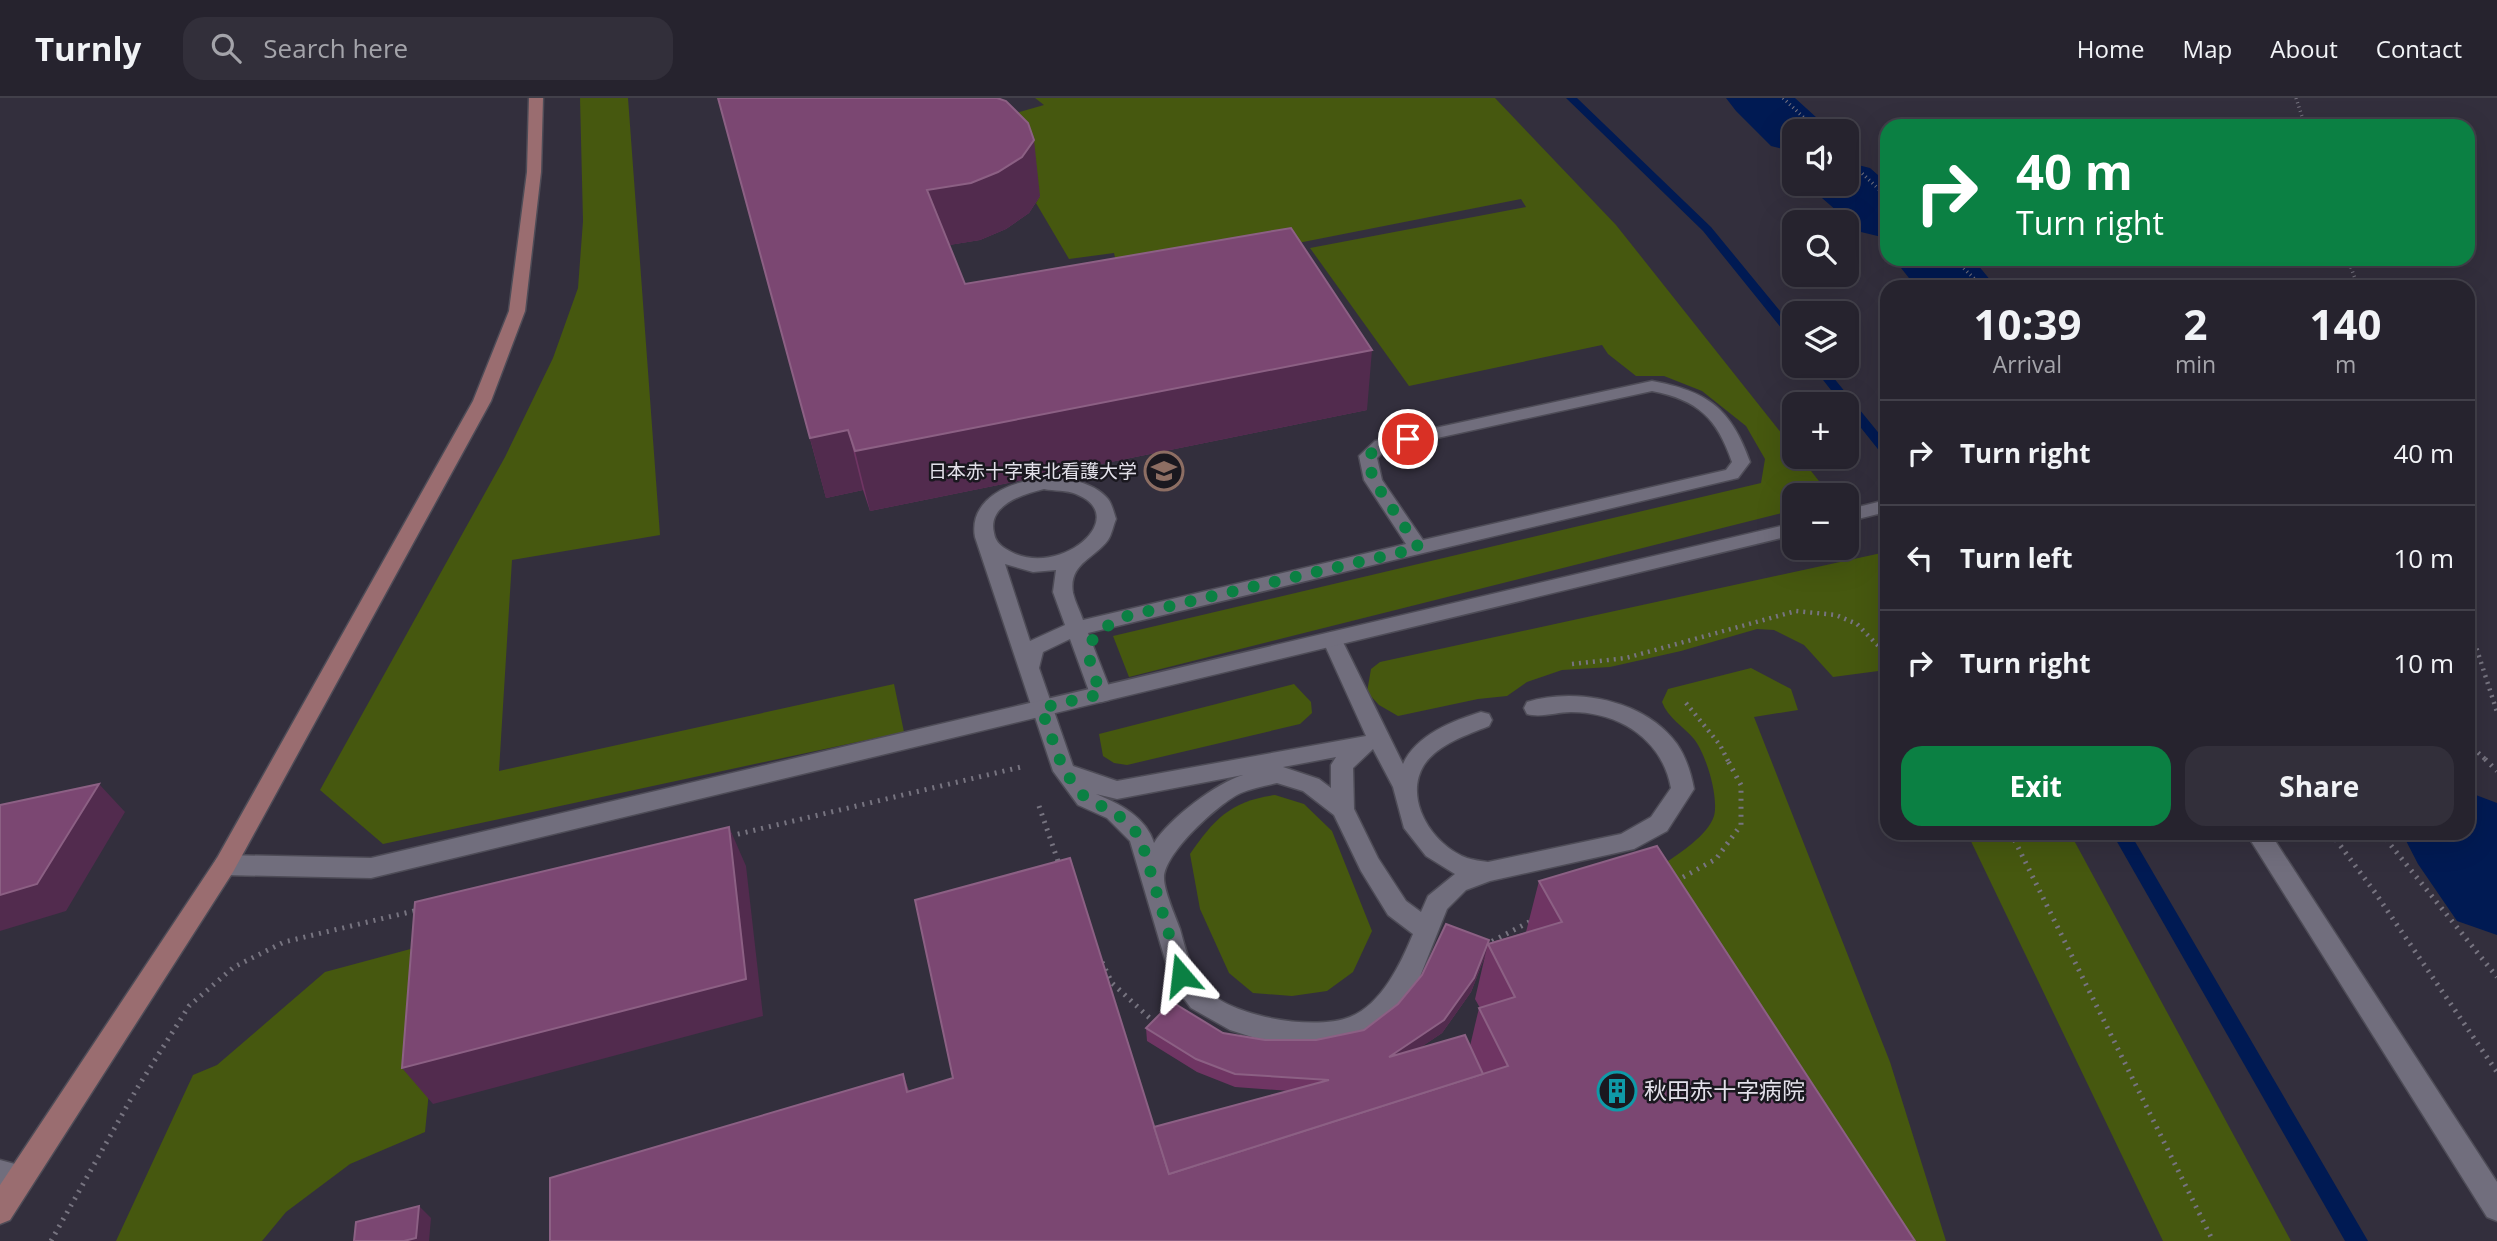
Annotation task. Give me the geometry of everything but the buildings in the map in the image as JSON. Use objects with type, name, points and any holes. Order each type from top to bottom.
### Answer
[{"type":"street","points":[[0,1210],[10,1175],[225,865],[482,401],[517,311],[534,172],[536,98]]},
{"type":"street","points":[[1088,659],[1099,630],[1123,617],[1419,548],[1732,474],[1741,462],[1733,436],[1713,410],[1680,390],[1652,386],[1381,445],[1368,456],[1373,480],[1419,548]]},
{"type":"street","points":[[989,544],[1000,555],[1016,562],[1055,564],[1074,559],[1091,549],[1102,537],[1107,523],[1105,509],[1096,498],[1082,489],[1064,484],[1023,487],[1005,495],[992,505],[984,519],[983,533],[989,544],[1028,669],[1064,771],[1086,799],[1115,812],[1140,836],[1181,975],[1199,1000],[1230,1019],[1271,1031],[1317,1033],[1355,1028],[1380,1010],[1410,971],[1437,903],[1458,883],[1488,872],[1626,842],[1659,824],[1684,789],[1680,770],[1666,746],[1636,721],[1598,707],[1569,704],[1535,708]]},
{"type":"street","points":[[1859,513],[1880,508]]},
{"type":"street","points":[[225,865],[372,868],[1782,532]]},
{"type":"street","points":[[1074,559],[1066,570],[1063,592],[1101,694]]},
{"type":"street","points":[[1028,669],[1034,648],[1055,636],[1073,618],[1087,615],[1123,617]]},
{"type":"street","points":[[1332,639],[1364,713],[1371,742],[1404,787],[1412,821],[1434,849],[1461,866],[1488,872]]},
{"type":"street","points":[[1404,787],[1416,759],[1441,737],[1481,720]]},
{"type":"street","points":[[1064,771],[1093,784],[1117,790],[1371,742]]},
{"type":"street","points":[[1371,742],[1342,765],[1343,808],[1369,864],[1397,908],[1426,930]]},
{"type":"street","points":[[1152,877],[1164,846],[1203,809],[1232,787],[1277,774],[1311,785],[1343,808]]},
{"type":"street","points":[[2262,840],[2497,1207]]},
{"type":"path","points":[[1783,98],[1805,119]]},
{"type":"path","points":[[2296,98],[2303,119]]},
{"type":"path","points":[[1859,170],[1880,190]]},
{"type":"path","points":[[1961,266],[1976,280]]},
{"type":"path","points":[[1564,665],[1626,658],[1796,611],[1836,615],[1857,624],[1880,648]]},
{"type":"path","points":[[2475,644],[2497,712]]},
{"type":"path","points":[[1666,887],[1716,859],[1741,825],[1741,785],[1720,745],[1686,703]]},
{"type":"path","points":[[2475,750],[2497,771]]},
{"type":"path","points":[[728,836],[1025,766],[1029,778]]},
{"type":"path","points":[[1038,804],[1061,867]]},
{"type":"path","points":[[2014,840],[2213,1241]]},
{"type":"path","points":[[2336,840],[2497,1072]]},
{"type":"path","points":[[2387,840],[2497,977]]},
{"type":"path","points":[[51,1241],[136,1090],[189,1006],[234,967],[284,942],[432,907]]},
{"type":"path","points":[[1475,950],[1530,921],[1544,918]]},
{"type":"path","points":[[1096,950],[1112,984],[1144,1016],[1165,1030]]},
{"type":"green space","points":[[580,98],[628,98],[660,535],[512,560],[499,771],[894,684],[904,732],[383,844],[320,790],[505,457],[553,358],[578,288],[583,221]]},
{"type":"green space","points":[[1035,98],[1495,98],[1616,225],[1782,434],[1782,469],[1809,469],[1820,483],[1782,483],[1782,513],[1129,677],[1113,636],[1761,483],[1765,459],[1746,426],[1702,391],[1664,376],[1636,376],[1608,354],[1602,345],[1409,386],[1310,248],[1526,207],[1521,199],[1120,278],[1114,253],[1069,259],[1036,203],[1040,196],[950,132],[1044,105]]},
{"type":"green space","points":[[1880,553],[1880,671],[1833,677],[1804,645],[1774,630],[1757,629],[1681,651],[1610,667],[1562,670],[1527,682],[1507,696],[1478,699],[1398,716],[1379,705],[1367,692],[1371,669],[1380,662]]},
{"type":"green space","points":[[1751,668],[1791,689],[1798,710],[1754,717],[1890,1062],[1946,1241],[1849,1241],[1664,864],[1706,830],[1714,816],[1715,798],[1699,746],[1668,713],[1662,702],[1668,689]]},
{"type":"green space","points":[[1294,684],[1311,702],[1312,713],[1300,724],[1127,765],[1114,763],[1103,756],[1099,734]]},
{"type":"green space","points":[[1275,795],[1304,804],[1332,831],[1372,931],[1353,972],[1327,991],[1292,996],[1253,993],[1229,973],[1200,909],[1190,854],[1207,831],[1235,807]]},
{"type":"green space","points":[[1970,840],[2074,840],[2291,1241],[2163,1241]]},
{"type":"green space","points":[[444,940],[425,1132],[350,1164],[286,1212],[262,1241],[116,1241],[193,1075],[217,1065],[325,972]]},
{"type":"waterway","points":[[1571,98],[1707,229],[1782,321]]},
{"type":"waterway","points":[[1758,98],[1782,121]]},
{"type":"waterway","points":[[1859,194],[1880,212]]},
{"type":"waterway","points":[[1938,266],[1951,280]]},
{"type":"waterway","points":[[1828,378],[1880,443]]},
{"type":"waterway","points":[[2125,840],[2357,1241]]},
{"type":"waterway","points":[[2462,840],[2497,888]]},
{"type":"place","name":"日本赤十字東北看護大学","points":[[1164,471]]},
{"type":"place","name":"秋田赤十字病院","points":[[1617,1091]]},
{"type":"route","points":[[1181,975],[1140,836],[1115,812],[1086,799],[1064,771],[1041,708],[1101,694],[1088,659],[1091,645],[1099,630],[1123,617],[1419,548],[1373,480],[1368,456],[1381,445],[1408,439]]}]
